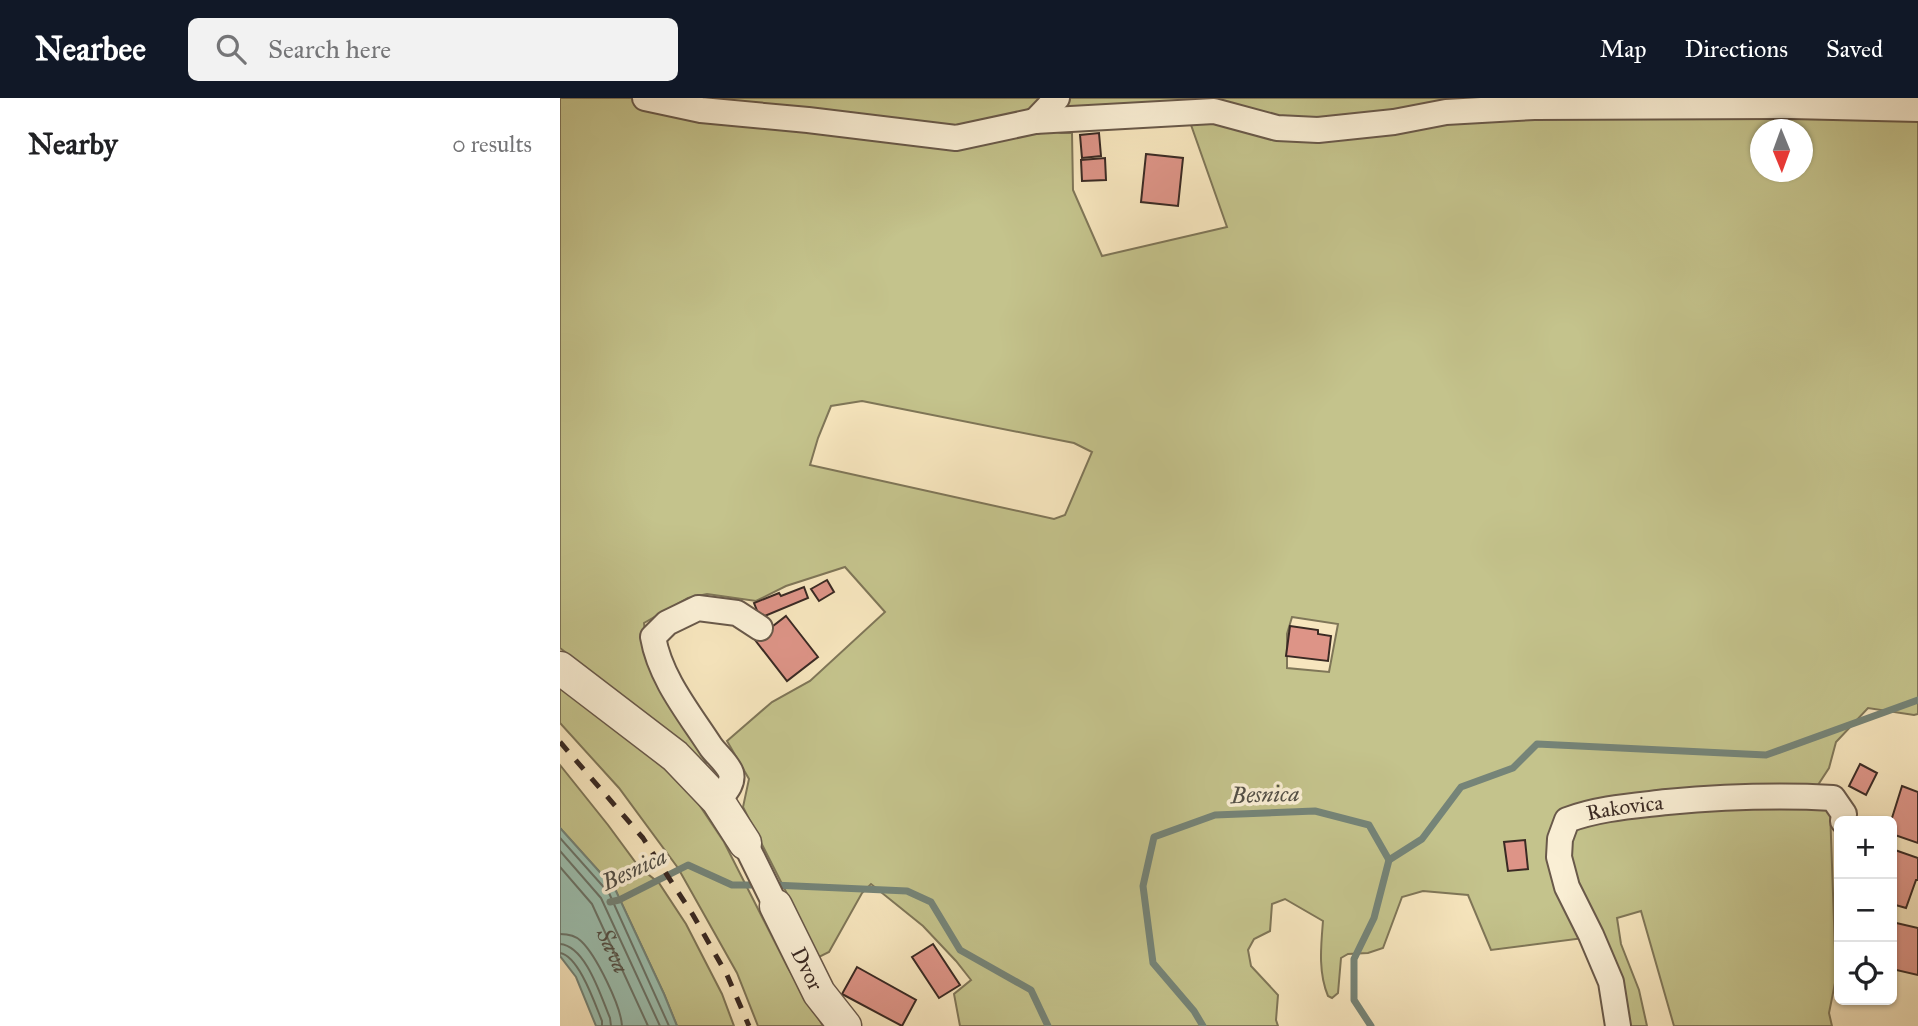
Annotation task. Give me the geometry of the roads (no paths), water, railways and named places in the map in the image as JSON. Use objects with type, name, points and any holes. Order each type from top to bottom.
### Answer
[{"type":"street","points":[[645,98],[701,110],[956,138],[1035,121],[1214,111],[1278,128],[1318,130],[1394,122],[1446,112],[1534,107],[1791,106],[1918,109]]},
{"type":"street","points":[[1035,121],[1057,98]]},
{"type":"street","points":[[718,801],[731,784],[731,772],[713,750],[669,681],[656,656],[653,637],[667,623],[698,608],[737,613],[760,628]]},
{"type":"street","points":[[560,668],[676,756],[718,801],[745,843],[776,905]]},
{"type":"street","name":"Rakovica","points":[[1618,1026],[1611,982],[1567,887],[1559,857],[1560,839],[1567,820],[1624,806],[1721,797],[1833,798],[1844,816]]},
{"type":"street","name":"Dvor","points":[[776,905],[819,993],[845,1026]]},
{"type":"water","name":"Sava","points":[[560,828],[615,889],[677,1026],[596,1026],[576,977],[560,956]]},
{"type":"waterway","points":[[1389,860],[1422,839],[1461,787],[1513,768],[1537,744],[1766,755],[1918,700]]},
{"type":"waterway","name":"Besnica","points":[[1203,1026],[1194,1011],[1153,963],[1143,886],[1154,837],[1215,815],[1315,811],[1369,825],[1389,860],[1374,918],[1354,959],[1354,1000],[1371,1026]]},
{"type":"waterway","name":"Besnica","points":[[610,902],[688,865],[732,885],[761,885]]},
{"type":"waterway","name":"Besnica","points":[[773,885],[907,891],[931,902],[960,950],[1031,990],[1048,1026]]},
{"type":"railway","points":[[560,742],[643,838],[693,915],[727,975],[749,1026]]}]
